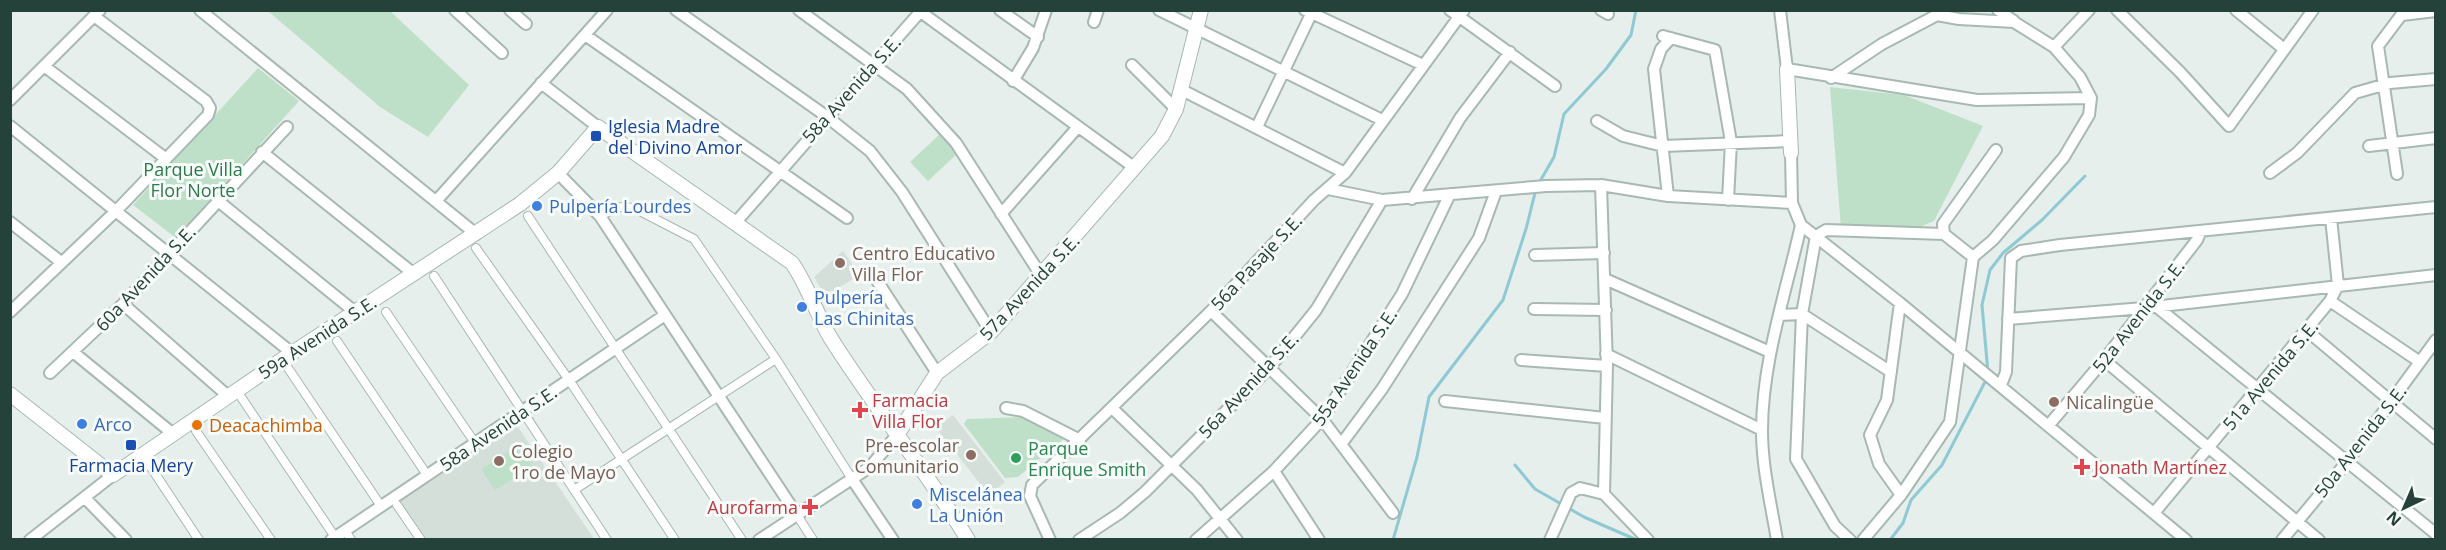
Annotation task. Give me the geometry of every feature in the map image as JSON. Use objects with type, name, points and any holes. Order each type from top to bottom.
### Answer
[{"type":"street","points":[[200,10],[437,200],[476,241],[675,540]]},
{"type":"street","points":[[455,10],[502,53]]},
{"type":"street","points":[[510,10],[526,24]]},
{"type":"street","points":[[437,200],[607,10]]},
{"type":"street","points":[[676,10],[826,116],[882,165],[902,192],[991,332]]},
{"type":"street","points":[[799,10],[907,89],[956,143],[1042,277]]},
{"type":"street","points":[[1000,10],[1038,37]]},
{"type":"street","points":[[1013,81],[1038,37],[1047,10]]},
{"type":"street","points":[[1094,22],[1098,10]]},
{"type":"street","points":[[1159,10],[1382,120]]},
{"type":"street","name":"57a Avenida S.E.","points":[[759,540],[852,479],[885,452],[937,373],[991,332],[1042,277],[1162,136],[1176,109],[1201,10]]},
{"type":"street","points":[[1777,540],[1765,471],[1762,430],[1770,352],[1800,225],[1792,203],[1787,69],[1780,10]]},
{"type":"street","points":[[1863,540],[1901,495],[1950,422],[1973,256],[1993,240],[2064,158],[2089,115],[2091,98],[2080,77],[2054,47],[1998,10]]},
{"type":"street","points":[[2054,47],[2089,10]]},
{"type":"street","points":[[2117,10],[2180,72],[2229,126],[2313,10]]},
{"type":"street","points":[[2236,10],[2284,49]]},
{"type":"street","points":[[919,11],[1135,168]]},
{"type":"street","name":"58a Avenida S.E.","points":[[736,222],[919,11]]},
{"type":"street","points":[[2397,174],[2378,46],[2403,13],[2436,11]]},
{"type":"street","points":[[1257,127],[1310,12],[1424,65]]},
{"type":"street","points":[[1458,12],[1555,86]]},
{"type":"street","name":"56a Pasaje S.E.","points":[[1050,540],[1030,496],[1032,485],[1113,409],[1211,311],[1314,200],[1345,173],[1424,65],[1458,12]]},
{"type":"street","points":[[10,100],[97,13],[206,101],[210,108],[208,115],[117,210],[12,308]]},
{"type":"street","points":[[1831,78],[1882,44],[1937,15],[1961,15],[2014,22]]},
{"type":"street","points":[[585,35],[847,218]]},
{"type":"street","points":[[1668,196],[1654,69],[1667,37],[1715,50],[1731,142],[1728,200]]},
{"type":"street","points":[[1412,199],[1460,118],[1510,52]]},
{"type":"street","points":[[1132,65],[1176,109]]},
{"type":"street","points":[[44,66],[165,159]]},
{"type":"street","points":[[1787,69],[1977,100],[2091,98]]},
{"type":"street","points":[[2270,173],[2297,153],[2355,93],[2384,84],[2436,79]]},
{"type":"street","points":[[541,83],[598,128],[792,263],[802,278],[830,336],[897,435],[915,456],[968,540]]},
{"type":"street","points":[[1180,89],[1345,173]]},
{"type":"street","points":[[1596,121],[1623,136],[1663,147],[1731,142],[1790,147]]},
{"type":"street","points":[[10,126],[292,353]]},
{"type":"street","name":"60a Avenida S.E.","points":[[50,373],[123,304],[287,127]]},
{"type":"street","name":"59a Avenida S.E.","points":[[30,540],[113,475],[172,433],[234,397],[292,353],[414,274],[476,241],[558,174],[598,128]]},
{"type":"street","points":[[1000,214],[1077,128]]},
{"type":"street","points":[[2369,146],[2436,138]]},
{"type":"street","points":[[1944,234],[1943,224],[1996,150]]},
{"type":"street","points":[[262,152],[414,274]]},
{"type":"street","points":[[558,174],[600,216],[813,540]]},
{"type":"street","points":[[1328,189],[1382,200],[1516,191],[1546,186],[1601,185],[1668,196],[1792,203]]},
{"type":"street","points":[[1601,185],[1606,310],[1604,494]]},
{"type":"street","points":[[1342,443],[1382,389],[1479,238],[1496,191]]},
{"type":"street","name":"55a Avenida S.E.","points":[[1196,540],[1220,516],[1274,471],[1322,419],[1402,294],[1450,194]]},
{"type":"street","points":[[217,200],[356,312]]},
{"type":"street","name":"56a Avenida S.E.","points":[[1079,540],[1120,513],[1172,465],[1270,367],[1316,310],[1382,200]]},
{"type":"street","points":[[600,216],[618,207],[634,208],[694,240],[776,359],[893,540]]},
{"type":"street","points":[[2001,386],[2007,372],[2011,258],[2021,251],[2060,245],[2436,207]]},
{"type":"street","points":[[528,216],[742,540]]},
{"type":"street","points":[[2331,218],[2338,285]]},
{"type":"street","points":[[10,222],[62,262]]},
{"type":"street","points":[[1800,225],[1959,351],[2186,540]]},
{"type":"street","points":[[1850,540],[1835,526],[1796,459],[1802,314],[1816,236],[1826,230],[1944,234],[1973,256]]},
{"type":"street","name":"52a Avenida S.E.","points":[[2048,426],[2104,360],[2197,240],[2201,231]]},
{"type":"street","points":[[1535,255],[1604,253]]},
{"type":"street","points":[[2008,319],[2157,307],[2436,275]]},
{"type":"street","points":[[434,276],[607,540]]},
{"type":"street","points":[[873,276],[937,373]]},
{"type":"street","points":[[1605,279],[1770,352]]},
{"type":"street","name":"51a Avenida S.E.","points":[[2154,513],[2330,301],[2338,285]]},
{"type":"street","points":[[2330,301],[2420,362]]},
{"type":"street","points":[[1900,303],[1887,400],[1870,435],[1879,464],[1901,495]]},
{"type":"street","points":[[123,304],[234,397],[333,538]]},
{"type":"street","points":[[2157,307],[2436,534],[2432,540]]},
{"type":"street","points":[[1534,309],[1606,310]]},
{"type":"street","points":[[1211,311],[1322,419],[1393,513]]},
{"type":"street","points":[[386,312],[475,443]]},
{"type":"street","points":[[1779,315],[1802,314],[1891,372]]},
{"type":"street","name":"58a Avenida S.E.","points":[[333,538],[348,535],[381,507],[665,315]]},
{"type":"street","points":[[2306,330],[2436,439]]},
{"type":"street","points":[[337,341],[428,475]]},
{"type":"street","name":"50a Avenida S.E.","points":[[2282,540],[2346,463],[2434,346]]},
{"type":"street","points":[[73,352],[172,433]]},
{"type":"street","points":[[574,490],[776,359]]},
{"type":"street","points":[[1521,360],[1606,360],[1762,430]]},
{"type":"street","points":[[2104,360],[2319,540]]},
{"type":"street","points":[[288,368],[381,507]]},
{"type":"street","points":[[10,394],[113,475]]},
{"type":"street","points":[[1445,401],[1605,418]]},
{"type":"street","points":[[1006,408],[1023,411],[1080,440]]},
{"type":"street","points":[[1113,409],[1172,465],[1220,516],[1237,540]]},
{"type":"street","points":[[196,431],[271,540]]},
{"type":"street","points":[[148,463],[199,540]]},
{"type":"street","points":[[1274,471],[1319,540]]},
{"type":"street","points":[[1550,540],[1571,493],[1580,488],[1604,494],[1648,540]]},
{"type":"street","points":[[85,498],[126,540]]},
{"type":"street","points":[[397,505],[421,540]]},
{"type":"shaded area","name":"Centro Educativo Villa Flor","points":[[843,251],[860,275],[825,296],[814,277]]},
{"type":"shaded area","name":"Pre-escolar Comunitario","points":[[953,415],[1005,482],[989,495],[936,428]]},
{"type":"shaded area","name":"Colegio 1ro de Mayo","points":[[514,421],[594,539],[426,539],[400,501]]},
{"type":"green space","points":[[268,11],[390,11],[469,85],[428,137],[380,107]]},
{"type":"green space","name":"Parque Villa Flor Norte","points":[[258,68],[299,101],[176,238],[133,205]]},
{"type":"green space","points":[[1830,87],[1904,95],[1983,126],[1934,221],[1910,231],[1841,229]]},
{"type":"green space","points":[[940,134],[958,153],[928,181],[910,162]]},
{"type":"green space","name":"Parque Enrique Smith","points":[[1023,417],[1065,438],[1018,477],[1005,478],[964,424],[967,419]]},
{"type":"green space","points":[[519,445],[533,467],[495,490],[481,469]]},
{"type":"waterway","points":[[1539,183],[1554,157],[1564,114],[1606,69],[1631,35],[1636,10]]},
{"type":"waterway","points":[[1988,373],[1982,305],[1990,270],[2003,253],[2042,220],[2085,176]]},
{"type":"waterway","points":[[1393,540],[1417,457],[1429,397],[1503,300],[1526,229],[1536,189]]},
{"type":"waterway","points":[[1890,540],[1903,523],[1911,500],[1942,465],[1986,380]]},
{"type":"waterway","points":[[1515,465],[1535,489],[1584,517],[1637,540]]},
{"type":"place","name":"Iglesia Madre del Divino Amor","points":[[596,136]]},
{"type":"place","name":"Pulpería Lourdes","points":[[537,206]]},
{"type":"place","name":"Centro Educativo Villa Flor","points":[[840,263]]},
{"type":"place","name":"Pulpería Las Chinitas","points":[[802,307]]},
{"type":"place","name":"Nicalingüe","points":[[2054,402]]},
{"type":"place","name":"Farmacia Villa Flor","points":[[860,410]]},
{"type":"place","name":"Arco","points":[[82,424]]},
{"type":"place","name":"Deacachimba","points":[[197,425]]},
{"type":"place","name":"Farmacia Mery","points":[[131,445]]},
{"type":"place","name":"Pre-escolar Comunitario","points":[[971,455]]},
{"type":"place","name":"Parque Enrique Smith","points":[[1016,458]]},
{"type":"place","name":"Colegio 1ro de Mayo","points":[[499,461]]},
{"type":"place","name":"Jonath Martínez","points":[[2082,467]]},
{"type":"place","name":"Miscelánea La Unión","points":[[917,504]]},
{"type":"place","name":"Aurofarma","points":[[810,507]]}]
